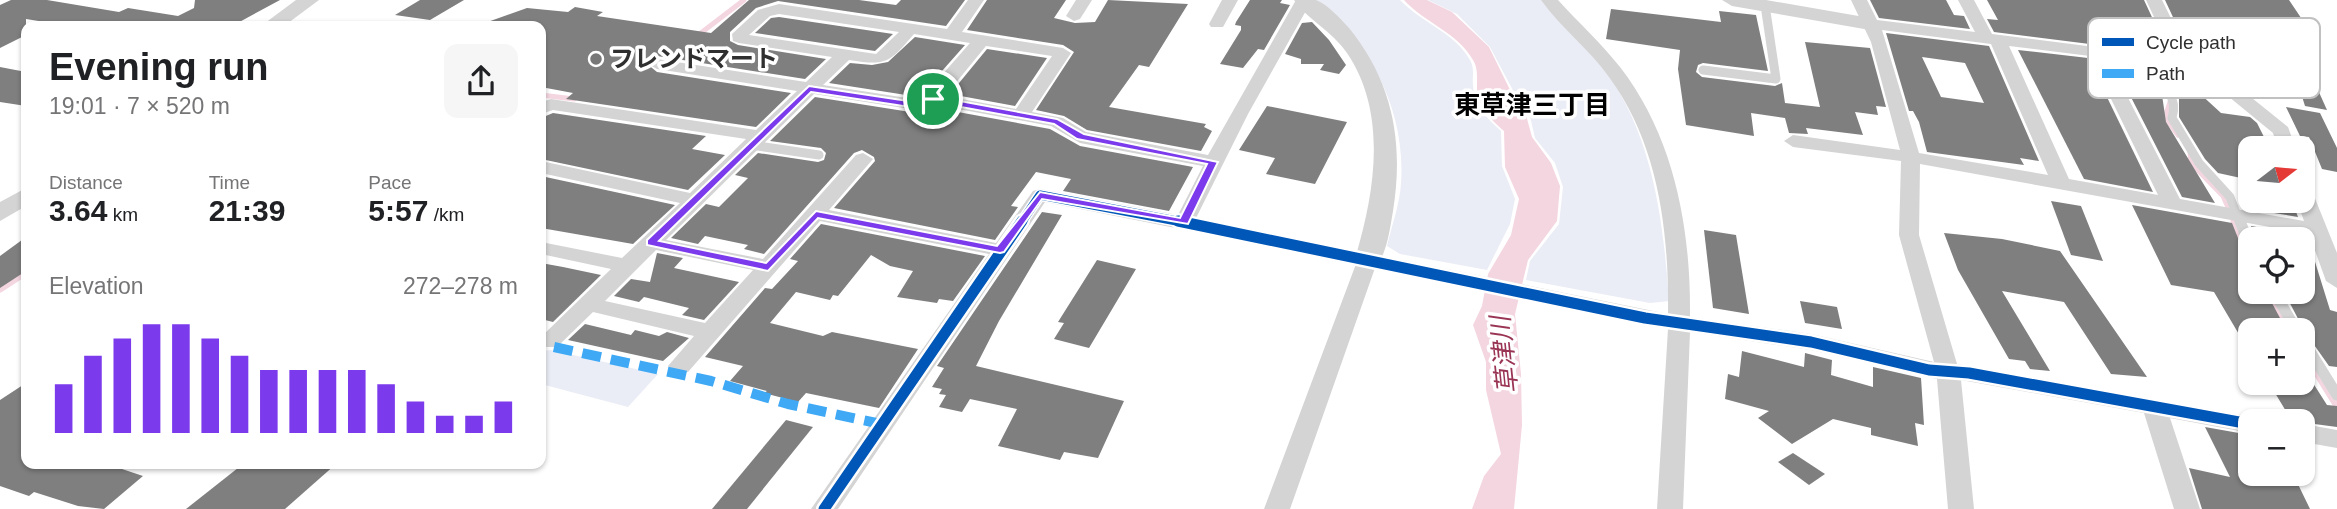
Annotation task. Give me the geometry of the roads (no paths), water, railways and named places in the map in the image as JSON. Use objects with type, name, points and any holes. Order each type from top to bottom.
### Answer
[{"type":"street","points":[[278,21],[309,0]]},
{"type":"street","points":[[951,35],[976,0]]},
{"type":"street","points":[[1074,16],[1084,0]]},
{"type":"street","points":[[1217,24],[1230,0]]},
{"type":"street","points":[[1184,222],[1213,162],[1304,0],[1346,36],[1361,59],[1382,106],[1387,157],[1380,224],[1277,509]]},
{"type":"street","points":[[1549,0],[1594,47],[1630,96],[1667,177],[1677,225],[1681,274],[1670,509]]},
{"type":"street","points":[[1731,0],[1775,4],[1870,24],[2088,50]]},
{"type":"street","points":[[1859,0],[1879,42],[1911,157],[1909,235],[1948,372],[1961,509]]},
{"type":"street","points":[[1966,0],[1992,39],[2061,184]]},
{"type":"street","points":[[2154,0],[2165,18]]},
{"type":"street","points":[[911,28],[885,57],[876,59],[742,40],[740,34],[764,13],[779,9],[911,28],[1063,54],[1021,114]]},
{"type":"street","points":[[657,64],[923,106],[933,99],[981,41]]},
{"type":"street","points":[[548,343],[844,55]]},
{"type":"street","points":[[2120,98],[2172,203]]},
{"type":"street","points":[[2238,98],[2281,131],[2283,136]]},
{"type":"street","points":[[933,99],[1057,122],[1080,137],[1213,162]]},
{"type":"street","points":[[546,106],[551,104],[756,140]]},
{"type":"street","points":[[1793,141],[1911,157],[2318,229]]},
{"type":"street","points":[[680,366],[863,159]]},
{"type":"street","points":[[546,168],[695,200]]},
{"type":"street","points":[[824,509],[1040,195],[1184,222],[1399,269],[1645,318],[1811,342],[1929,370],[2238,422]]},
{"type":"street","points":[[0,213],[21,199]]},
{"type":"street","points":[[2312,214],[2337,281]]},
{"type":"street","points":[[816,215],[1000,250]]},
{"type":"street","points":[[651,243],[768,268]]},
{"type":"street","points":[[546,249],[627,266]]},
{"type":"street","points":[[588,304],[711,332]]},
{"type":"street","points":[[2154,407],[2187,509]]},
{"type":"street","points":[[2315,435],[2337,439]]},
{"type":"lane","points":[[1703,70],[1776,79],[1771,52],[1775,4]]},
{"type":"lane","points":[[2175,98],[2176,110],[2172,118],[2192,146],[2199,163],[2226,191],[2241,227]]},
{"type":"lane","points":[[756,140],[819,155]]},
{"type":"lane","points":[[2315,360],[2337,395]]},
{"type":"water","name":"草津川","points":[[1404,0],[1427,0],[1452,12],[1489,47],[1514,98],[1526,115],[1532,137],[1551,163],[1560,186],[1557,221],[1528,260],[1515,314],[1521,374],[1522,425],[1514,509],[1472,509],[1484,476],[1501,454],[1486,390],[1486,362],[1473,325],[1482,306],[1488,274],[1511,235],[1519,199],[1505,167],[1504,131],[1485,112],[1479,100],[1473,60],[1450,35]]},
{"type":"waterway","points":[[697,36],[744,0]]},
{"type":"waterway","points":[[546,96],[574,99]]},
{"type":"waterway","points":[[2170,102],[2165,117],[2178,135]]},
{"type":"waterway","points":[[2190,152],[2191,163],[2223,196],[2235,223]]},
{"type":"waterway","points":[[2234,221],[2238,230]]},
{"type":"waterway","points":[[0,289],[21,275]]},
{"type":"waterway","points":[[2275,304],[2283,318]]},
{"type":"waterway","points":[[2315,370],[2337,406]]},
{"type":"place","name":"フレンドマート","points":[[596,59]]},
{"type":"district","name":"東草津三丁目","points":[[1532,105]]}]
